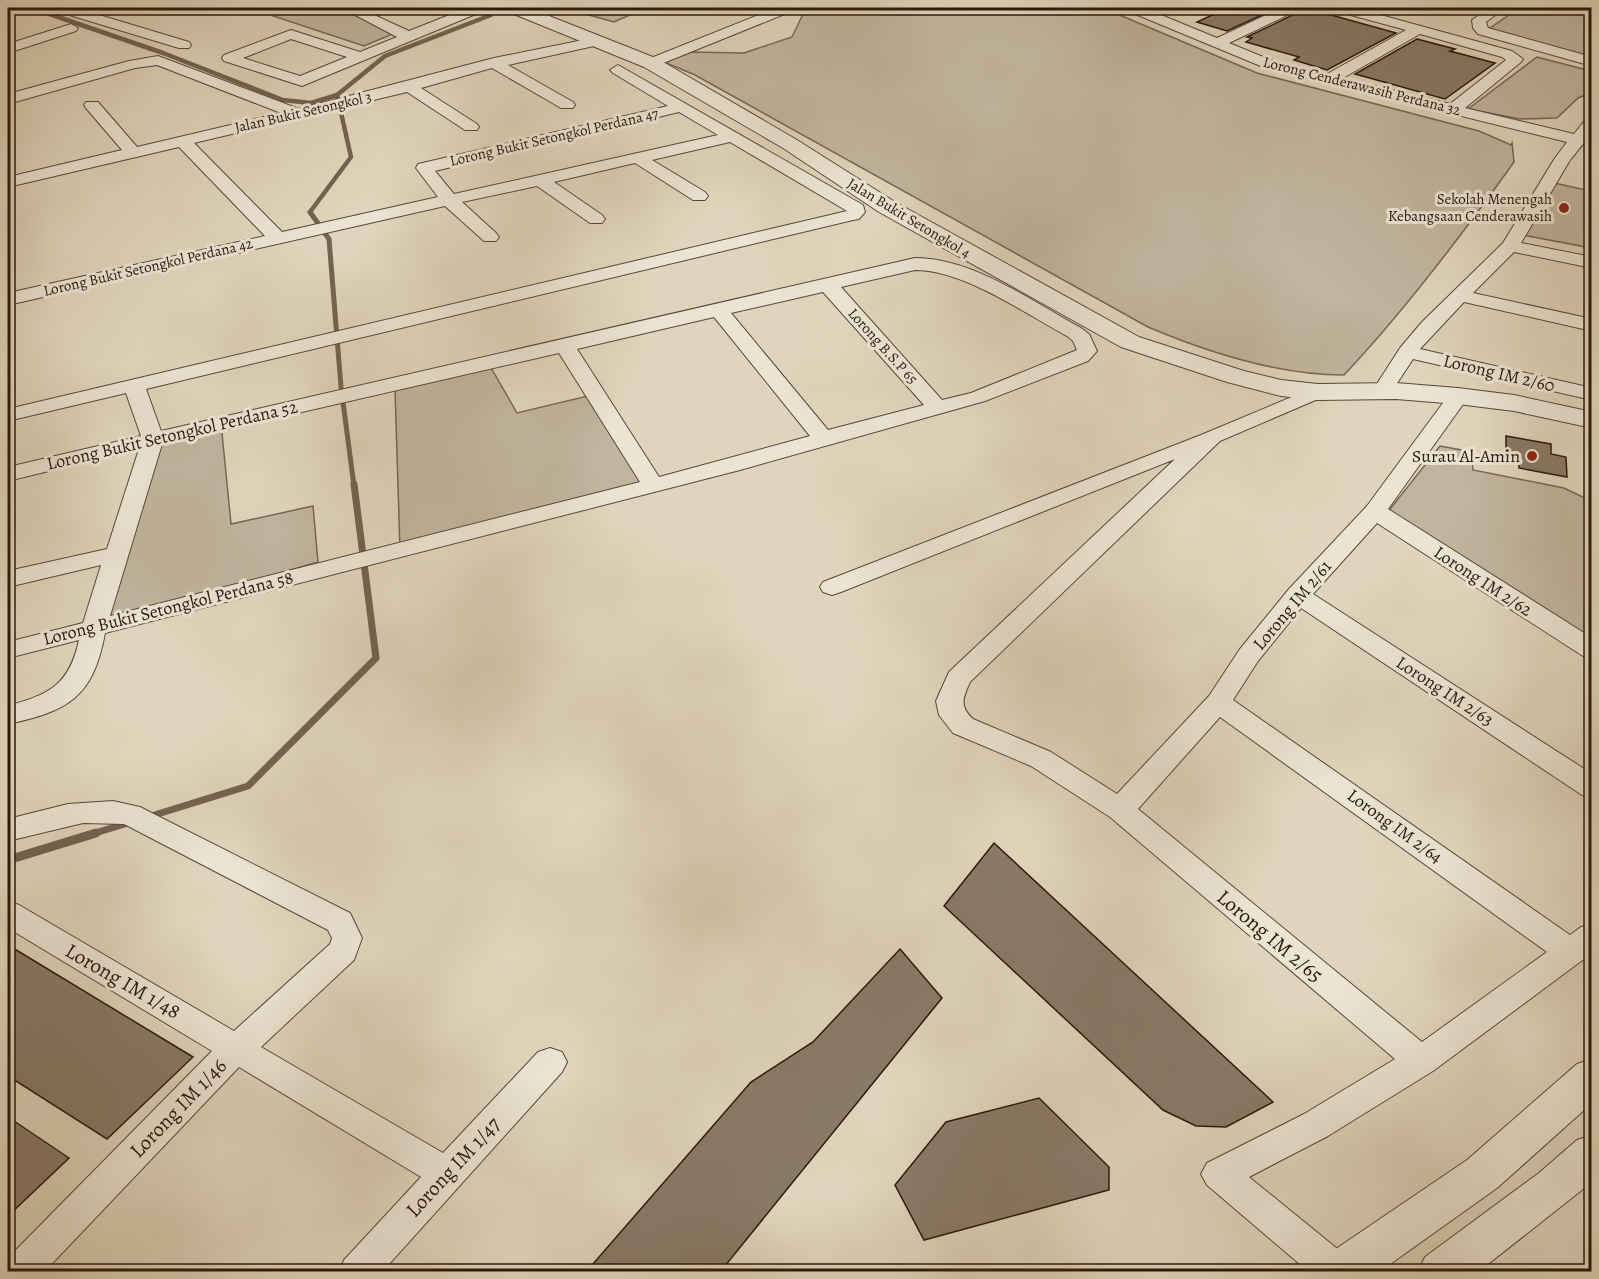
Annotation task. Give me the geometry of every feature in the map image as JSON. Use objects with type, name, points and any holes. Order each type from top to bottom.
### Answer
[{"type":"street","points":[[80,8],[71,11],[184,45]]},
{"type":"street","points":[[350,8],[407,36]]},
{"type":"street","points":[[359,56],[291,34],[229,58],[297,81],[359,56],[407,36],[478,8]]},
{"type":"street","points":[[651,63],[787,8]]},
{"type":"street","name":"Lorong Cenderawasih Perdana 32","points":[[1133,8],[1268,64],[1529,127]]},
{"type":"street","points":[[1217,43],[1290,8]]},
{"type":"street","points":[[1341,8],[1515,58],[1515,61],[1453,109]]},
{"type":"street","points":[[1443,36],[1479,20],[1498,8]]},
{"type":"street","name":"Jalan Bukit Setongkol 4","points":[[532,10],[651,63],[790,144],[887,207],[1130,342],[1236,378],[1281,388],[1318,392],[1383,390],[1458,396],[1514,403],[1592,420]]},
{"type":"street","points":[[1479,20],[1480,28],[1492,35],[1592,62]]},
{"type":"street","points":[[8,49],[71,28]]},
{"type":"street","points":[[1329,79],[1419,29]]},
{"type":"street","points":[[8,36],[25,43]]},
{"type":"street","name":"Jalan Bukit Setongkol 3","points":[[8,182],[347,102],[494,63],[598,41]]},
{"type":"street","points":[[8,99],[134,64],[158,60],[295,113]]},
{"type":"street","points":[[494,63],[567,105]]},
{"type":"street","points":[[8,416],[853,215],[856,212],[857,209],[618,69]]},
{"type":"street","points":[[646,85],[676,77]]},
{"type":"street","points":[[408,86],[471,127]]},
{"type":"street","points":[[92,105],[132,152]]},
{"type":"street","name":"Lorong Bukit Setongkol Perdana 47","points":[[450,201],[424,169],[426,166],[682,107]]},
{"type":"street","points":[[1477,116],[1543,137],[1551,142],[1563,158]]},
{"type":"street","points":[[1529,127],[1563,127],[1592,121]]},
{"type":"street","points":[[1383,390],[1407,352],[1509,246],[1563,158],[1592,121]]},
{"type":"street","points":[[1529,127],[1577,140]]},
{"type":"street","name":"Lorong Bukit Setongkol Perdana 42","points":[[8,299],[731,136]]},
{"type":"street","points":[[182,140],[286,236]]},
{"type":"street","points":[[638,158],[699,196]]},
{"type":"street","points":[[540,180],[596,219]]},
{"type":"street","points":[[450,201],[490,237]]},
{"type":"street","points":[[1509,246],[1592,263]]},
{"type":"street","name":"Lorong Bukit Setongkol Perdana 52","points":[[8,474],[915,264],[934,264],[965,273],[1074,332],[1085,344],[1087,351],[1081,357],[1007,388],[978,397]]},
{"type":"street","name":"Lorong B.S.P 65","points":[[828,285],[938,408]]},
{"type":"street","points":[[1461,296],[1592,326]]},
{"type":"street","points":[[719,311],[823,438]]},
{"type":"street","points":[[565,346],[652,485]]},
{"type":"street","name":"Lorong IM 2/60","points":[[1407,352],[1592,394]]},
{"type":"street","points":[[8,715],[43,705],[68,693],[81,677],[90,653],[94,627],[116,554],[153,439],[134,385]]},
{"type":"street","points":[[832,587],[1318,392]]},
{"type":"street","name":"Lorong IM 2/61","points":[[1120,810],[1218,702],[1250,655],[1298,595],[1375,511],[1458,396]]},
{"type":"street","name":"Lorong Bukit Setongkol Perdana 58","points":[[8,650],[732,465],[978,397]]},
{"type":"street","name":"Lorong IM 2/65","points":[[1212,436],[958,678],[949,701],[952,715],[963,726],[1041,759],[1120,810],[1421,1061]]},
{"type":"street","name":"Lorong IM 2/62","points":[[1375,511],[1592,650]]},
{"type":"street","points":[[8,579],[116,554]]},
{"type":"street","name":"Lorong IM 2/63","points":[[1298,595],[1592,788]]},
{"type":"street","name":"Lorong IM 2/64","points":[[1218,702],[1342,788],[1581,944]]},
{"type":"street","name":"Lorong IM 1/46","points":[[8,830],[70,812],[107,810],[141,820],[339,922],[347,938],[343,951],[215,1069],[19,1272]]},
{"type":"street","name":"Lorong IM 1/48","points":[[8,913],[447,1173]]},
{"type":"street","points":[[1581,944],[1421,1061],[1316,1125],[1219,1174],[1339,1272],[1482,1174],[1592,1077]]},
{"type":"street","name":"Lorong IM 1/47","points":[[357,1272],[550,1062]]},
{"type":"street","points":[[1441,1272],[1554,1187],[1592,1154]]},
{"type":"shaded area","points":[[280,8],[344,8],[395,33],[364,46],[273,16]]},
{"type":"shaded area","points":[[576,8],[622,8],[637,12],[614,22],[571,10]]},
{"type":"shaded area","points":[[813,8],[1103,8],[1257,73],[1479,131],[1511,145],[1512,143],[1514,162],[1433,271],[1344,375],[1294,371],[1269,366],[1194,345],[1148,327],[695,75],[664,62],[690,52],[744,53],[792,37],[804,12]]},
{"type":"shaded area","points":[[1519,8],[1591,8],[1591,61],[1486,31]]},
{"type":"shaded area","points":[[1537,57],[1591,71],[1591,93],[1578,98],[1557,118],[1520,119],[1468,109]]},
{"type":"shaded area","name":"Sekolah Menengah Kebangsaan Cenderawasih","points":[[1554,183],[1591,191],[1591,248],[1518,234]]},
{"type":"shaded area","points":[[490,366],[517,413],[596,394],[653,485],[400,550],[395,390]]},
{"type":"shaded area","points":[[221,423],[231,524],[313,506],[318,562],[94,627],[153,439]]},
{"type":"shaded area","points":[[1440,446],[1472,452],[1473,470],[1564,488],[1591,501],[1591,629],[1583,635],[1387,513]]},
{"type":"building","points":[[1227,8],[1277,8],[1227,31],[1197,22]]},
{"type":"building","points":[[1300,8],[1396,33],[1327,70],[1294,60],[1299,57],[1246,42],[1252,38],[1247,37],[1297,13]]},
{"type":"building","points":[[1417,39],[1495,63],[1445,99],[1355,74]]},
{"type":"building","name":"Surau Al-Amin","points":[[1506,436],[1551,444],[1551,454],[1566,457],[1567,477],[1519,468],[1519,459],[1506,457]]},
{"type":"building","points":[[994,843],[1273,1102],[1226,1127],[1196,1126],[1163,1110],[944,906]]},
{"type":"building","points":[[8,945],[193,1057],[107,1139],[13,1079],[8,1079]]},
{"type":"building","points":[[900,949],[942,998],[720,1272],[586,1272],[751,1082],[813,1042]]},
{"type":"building","points":[[1039,1098],[1109,1167],[1109,1190],[924,1240],[895,1185],[946,1122]]},
{"type":"building","points":[[8,1117],[69,1158],[8,1216]]},
{"type":"waterway","points":[[32,8],[163,53],[283,100],[311,103],[337,95]]},
{"type":"waterway","points":[[337,95],[385,56],[491,15]]},
{"type":"waterway","points":[[310,212],[351,157],[337,95]]},
{"type":"waterway","points":[[310,212],[329,239],[341,387],[354,486]]},
{"type":"waterway","points":[[148,817],[248,786],[376,658],[354,484]]},
{"type":"waterway","points":[[92,834],[131,822]]},
{"type":"waterway","points":[[8,860],[96,833]]},
{"type":"place","name":"Sekolah Menengah Kebangsaan Cenderawasih","points":[[1564,208]]},
{"type":"place","name":"Surau Al-Amin","points":[[1532,456]]}]
